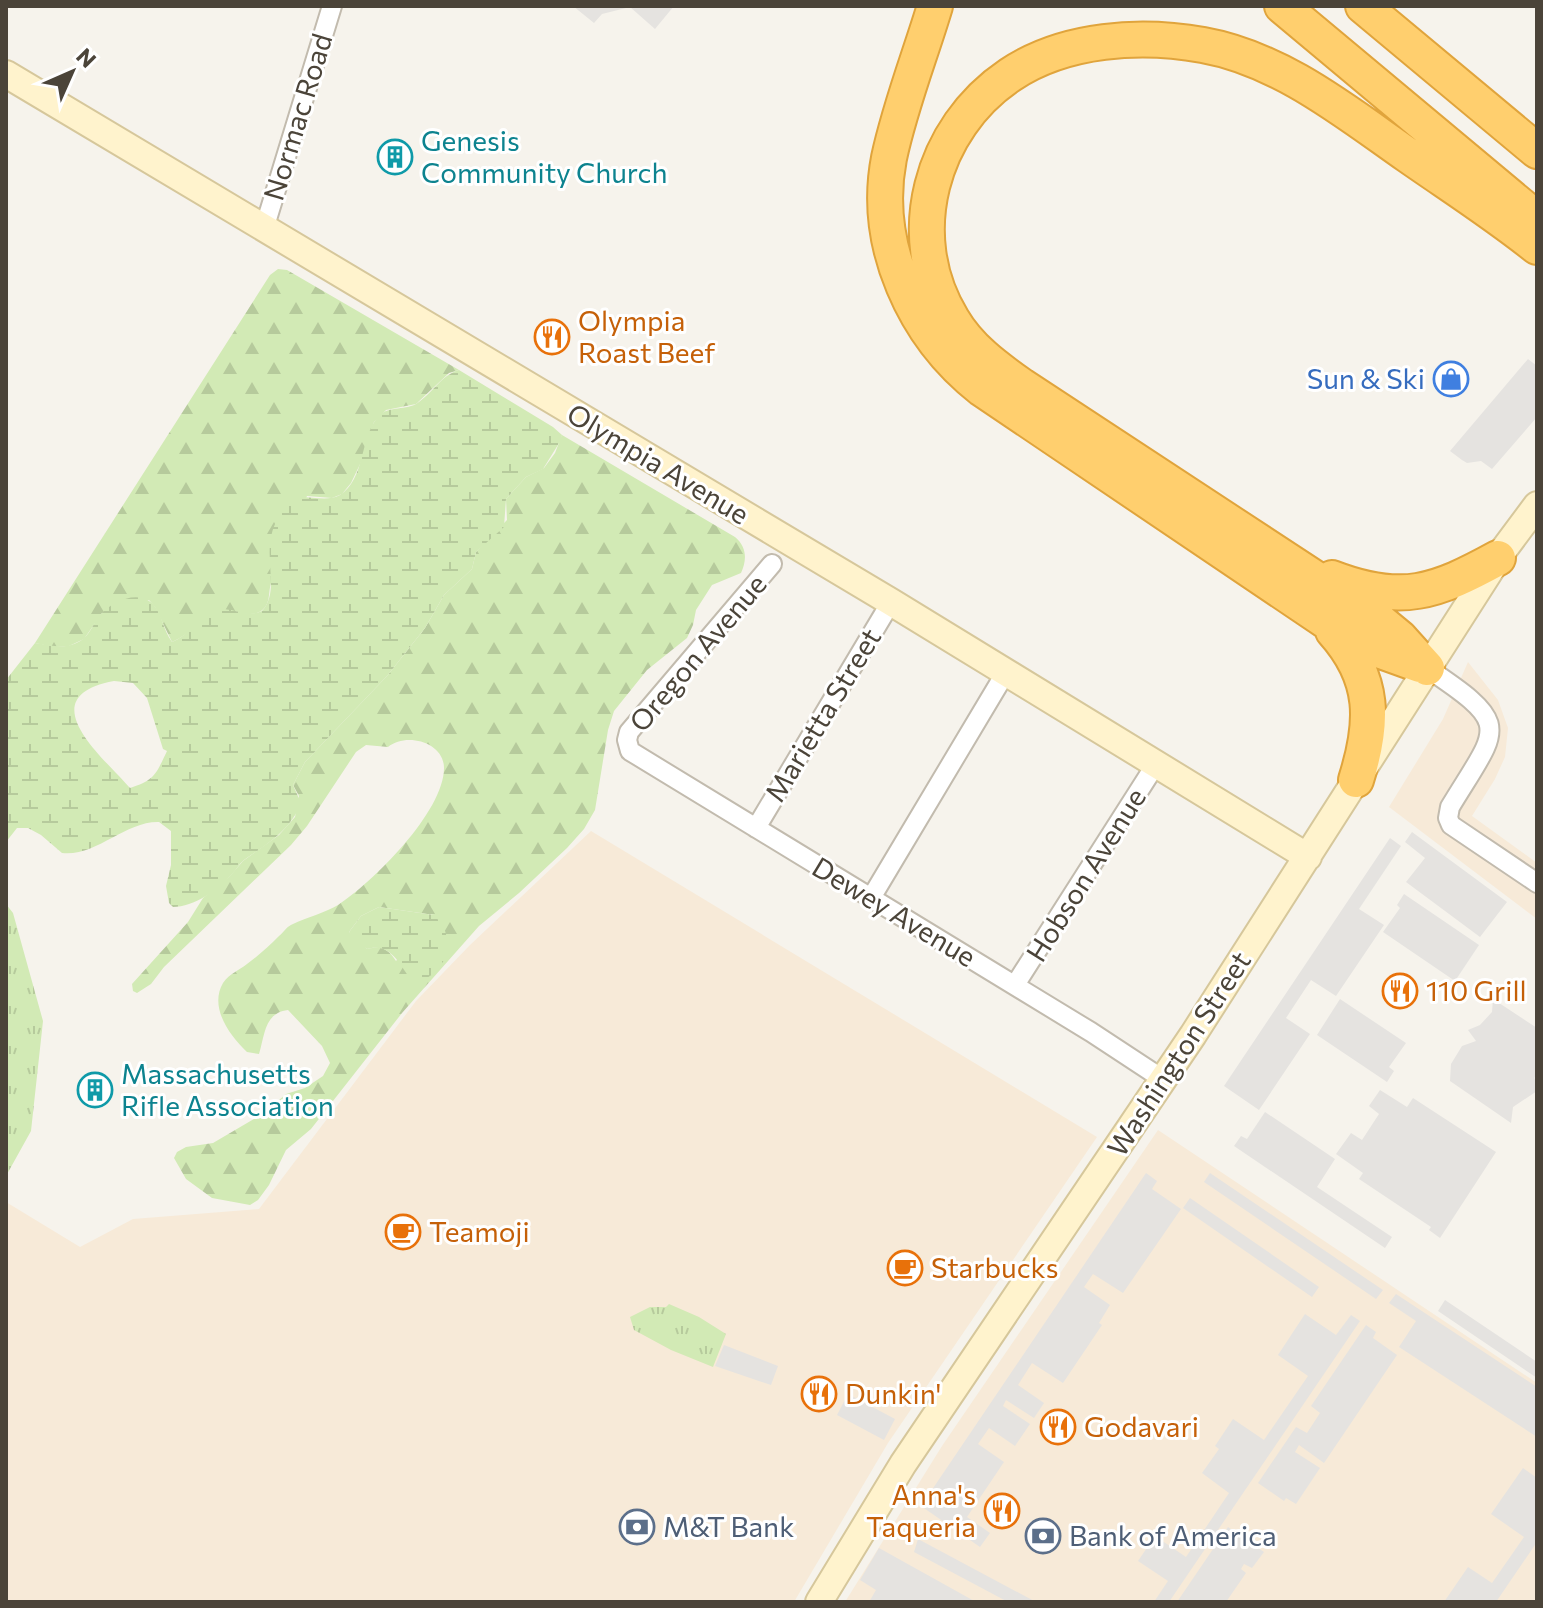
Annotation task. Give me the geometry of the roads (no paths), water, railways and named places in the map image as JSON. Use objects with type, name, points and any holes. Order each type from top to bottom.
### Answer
[{"type":"highway","points":[[935,6],[889,160],[886,198],[888,229],[895,261],[904,287],[926,330],[951,361],[982,389],[1365,645],[1427,668]]},
{"type":"highway","points":[[1282,6],[1537,219]]},
{"type":"highway","points":[[1363,6],[1537,151]]},
{"type":"highway","points":[[1384,6],[1500,120]]},
{"type":"highway","points":[[1427,668],[1384,625],[999,370],[974,348],[953,322],[930,263],[927,212],[931,189],[941,159],[967,114],[978,101],[1012,74],[1033,63],[1102,43],[1140,40],[1205,45],[1257,61],[1305,85],[1537,247]]},
{"type":"highway","points":[[1274,553],[1357,586],[1402,594],[1444,585],[1498,558]]},
{"type":"highway","points":[[1319,616],[1348,651],[1367,693],[1370,712],[1368,735],[1356,780]]},
{"type":"main road","name":"Olympia Avenue","points":[[6,74],[891,602],[1308,857]]},
{"type":"main road","name":"Washington Street","points":[[819,1602],[903,1464],[1164,1080],[1498,558],[1537,505]]},
{"type":"street","name":"Normac Road","points":[[264,229],[332,6]]},
{"type":"street","name":"Oregon Avenue","points":[[627,743],[632,729],[772,564]]},
{"type":"street","name":"Marietta Street","points":[[756,828],[891,602]]},
{"type":"street","points":[[1427,668],[1474,700],[1484,712],[1489,726],[1485,751],[1450,807],[1448,818],[1451,825],[1537,883]]},
{"type":"street","points":[[871,898],[1006,672]]},
{"type":"street","name":"Dewey Avenue","points":[[627,743],[633,754],[1015,985],[1164,1080]]},
{"type":"street","name":"Hobson Avenue","points":[[1015,985],[1156,764]]},
{"type":"place","name":"Genesis Community Church","points":[[395,157]]},
{"type":"place","name":"Olympia Roast Beef","points":[[552,337]]},
{"type":"place","name":"Sun & Ski","points":[[1451,379]]},
{"type":"place","name":"110 Grill","points":[[1400,991]]},
{"type":"place","name":"Massachusetts Rifle Association","points":[[95,1090]]},
{"type":"place","name":"Teamoji","points":[[403,1232]]},
{"type":"place","name":"Starbucks","points":[[905,1268]]},
{"type":"place","name":"Dunkin'","points":[[819,1394]]},
{"type":"place","name":"Godavari","points":[[1058,1427]]},
{"type":"place","name":"Anna's Taqueria","points":[[1002,1511]]},
{"type":"place","name":"M&T Bank","points":[[637,1527]]},
{"type":"place","name":"Bank of America","points":[[1043,1536]]}]
